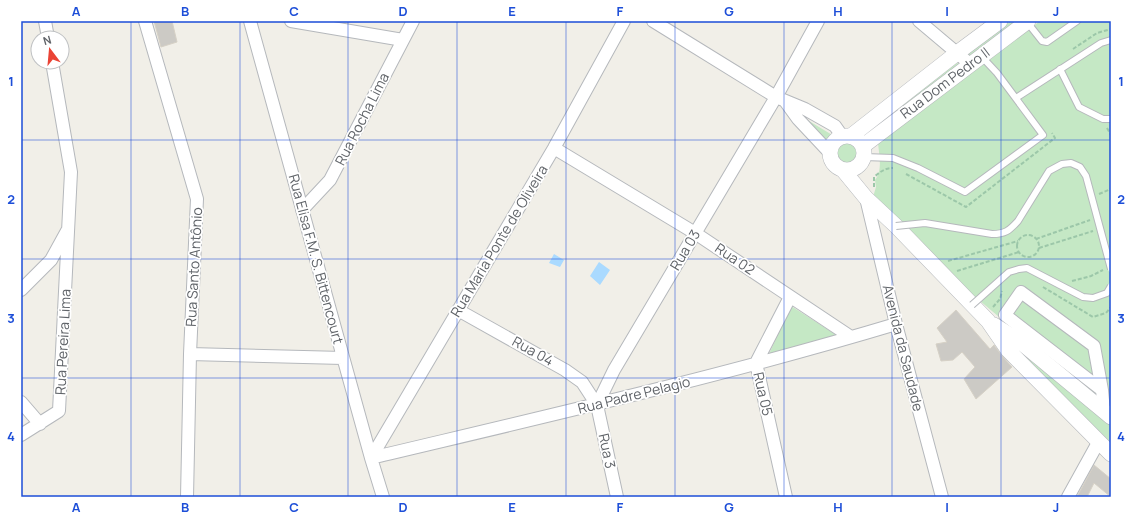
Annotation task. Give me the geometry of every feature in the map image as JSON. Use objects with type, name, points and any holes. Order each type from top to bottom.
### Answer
[{"type":"street","name":"Rua Santo Antônio","points":[[145,21],[198,199],[190,354],[187,497]]},
{"type":"street","name":"Rua Elisa F.M. S. Bittencourt","points":[[250,21],[383,497]]},
{"type":"street","points":[[291,21],[403,40]]},
{"type":"street","name":"Rua Rocha Lima","points":[[302,210],[330,180],[413,21]]},
{"type":"street","name":"Rua Maria Ponte de Oliveira","points":[[371,458],[554,148],[624,21]]},
{"type":"street","points":[[653,21],[780,99],[805,109],[835,126],[846,136],[860,141],[863,155],[866,198]]},
{"type":"street","name":"Rua 03","points":[[597,405],[614,370],[695,233],[780,99],[818,21]]},
{"type":"street","points":[[919,21],[957,53],[975,60]]},
{"type":"street","name":"Rua Dom Pedro II","points":[[846,136],[1000,21]]},
{"type":"street","name":"Rua Dom Pedro II","points":[[863,155],[975,60],[1028,21]]},
{"type":"street","points":[[21,290],[51,260],[68,229],[71,172],[53,70]]},
{"type":"street","points":[[780,99],[829,152]]},
{"type":"street","points":[[846,136],[834,140],[829,152],[831,162],[843,170],[866,198],[947,278],[988,321],[1008,350],[1111,454]]},
{"type":"street","name":"Rua 02","points":[[554,148],[695,233],[851,337]]},
{"type":"street","points":[[843,170],[853,169],[863,155]]},
{"type":"street","name":"Avenida da Saudade","points":[[866,198],[896,324],[942,497]]},
{"type":"street","name":"Rua Pereira Lima","points":[[21,435],[59,411],[68,229]]},
{"type":"street","points":[[1102,390],[1005,315],[1021,292],[1094,346],[1107,414]]},
{"type":"street","name":"Rua 05","points":[[786,497],[756,363],[790,297]]},
{"type":"street","name":"Rua 04","points":[[458,310],[565,370],[582,382],[597,405]]},
{"type":"street","points":[[988,321],[1018,340],[1107,414]]},
{"type":"street","name":"Rua Padre Pelagio","points":[[371,458],[597,405],[896,324]]},
{"type":"street","points":[[190,354],[343,358]]},
{"type":"street","points":[[21,402],[40,424]]},
{"type":"street","name":"Rua 3","points":[[597,405],[617,497]]},
{"type":"street","points":[[1068,497],[1098,441]]},
{"type":"lane","points":[[1028,21],[1042,41],[1047,42],[1077,21]]},
{"type":"lane","points":[[1016,98],[1060,69],[1101,44],[1111,40]]},
{"type":"lane","points":[[863,155],[893,158],[918,168],[965,192],[1043,135],[997,73],[975,60]]},
{"type":"lane","points":[[1060,69],[1079,107],[1103,119],[1111,119]]},
{"type":"lane","points":[[896,226],[925,223],[992,234],[1003,234],[1012,228],[1018,221],[1049,170],[1062,164],[1071,163],[1080,167],[1086,176],[1109,268]]},
{"type":"lane","points":[[972,305],[1009,272],[1019,269],[1027,268],[1083,297],[1094,298],[1107,293],[1111,286]]},
{"type":"path","points":[[1100,194],[1111,189]]},
{"type":"path","points":[[1036,239],[1097,217]]},
{"type":"path","points":[[1039,248],[1036,239],[1026,235],[1020,238],[1017,245],[1019,252],[1028,257],[1035,254],[1039,248],[1100,229]]},
{"type":"path","points":[[947,278],[952,272],[1019,252]]},
{"type":"path","points":[[1067,282],[1091,276],[1109,268]]},
{"type":"path","points":[[1041,286],[1047,285]]},
{"type":"green space","points":[[1011,21],[1023,21],[972,61],[967,55],[968,53]]},
{"type":"green space","points":[[1040,21],[1111,21],[1111,410],[960,284],[873,197],[876,187],[875,180],[880,167],[878,143]]},
{"type":"green space","points":[[957,63],[960,64],[866,135],[865,131]]},
{"type":"green space","points":[[799,115],[834,136],[827,144]]},
{"type":"green space","points":[[847,143],[854,146],[857,153],[854,160],[847,163],[840,160],[837,153],[840,146]]},
{"type":"green space","points":[[791,306],[838,336],[769,354]]},
{"type":"green space","points":[[1022,353],[1111,426],[1111,446],[1020,354]]},
{"type":"water","points":[[554,254],[564,260],[560,267],[549,263]]},
{"type":"water","points":[[599,262],[610,270],[600,285],[590,276]]},
{"type":"building","points":[[154,21],[172,21],[177,42],[161,47]]},
{"type":"building","points":[[956,310],[990,349],[994,345],[1012,367],[976,399],[964,379],[975,367],[962,352],[953,360],[941,361],[936,344],[947,342],[937,328]]},
{"type":"building","points":[[1094,465],[1111,479],[1111,497],[1094,483],[1087,497],[1077,497]]}]
